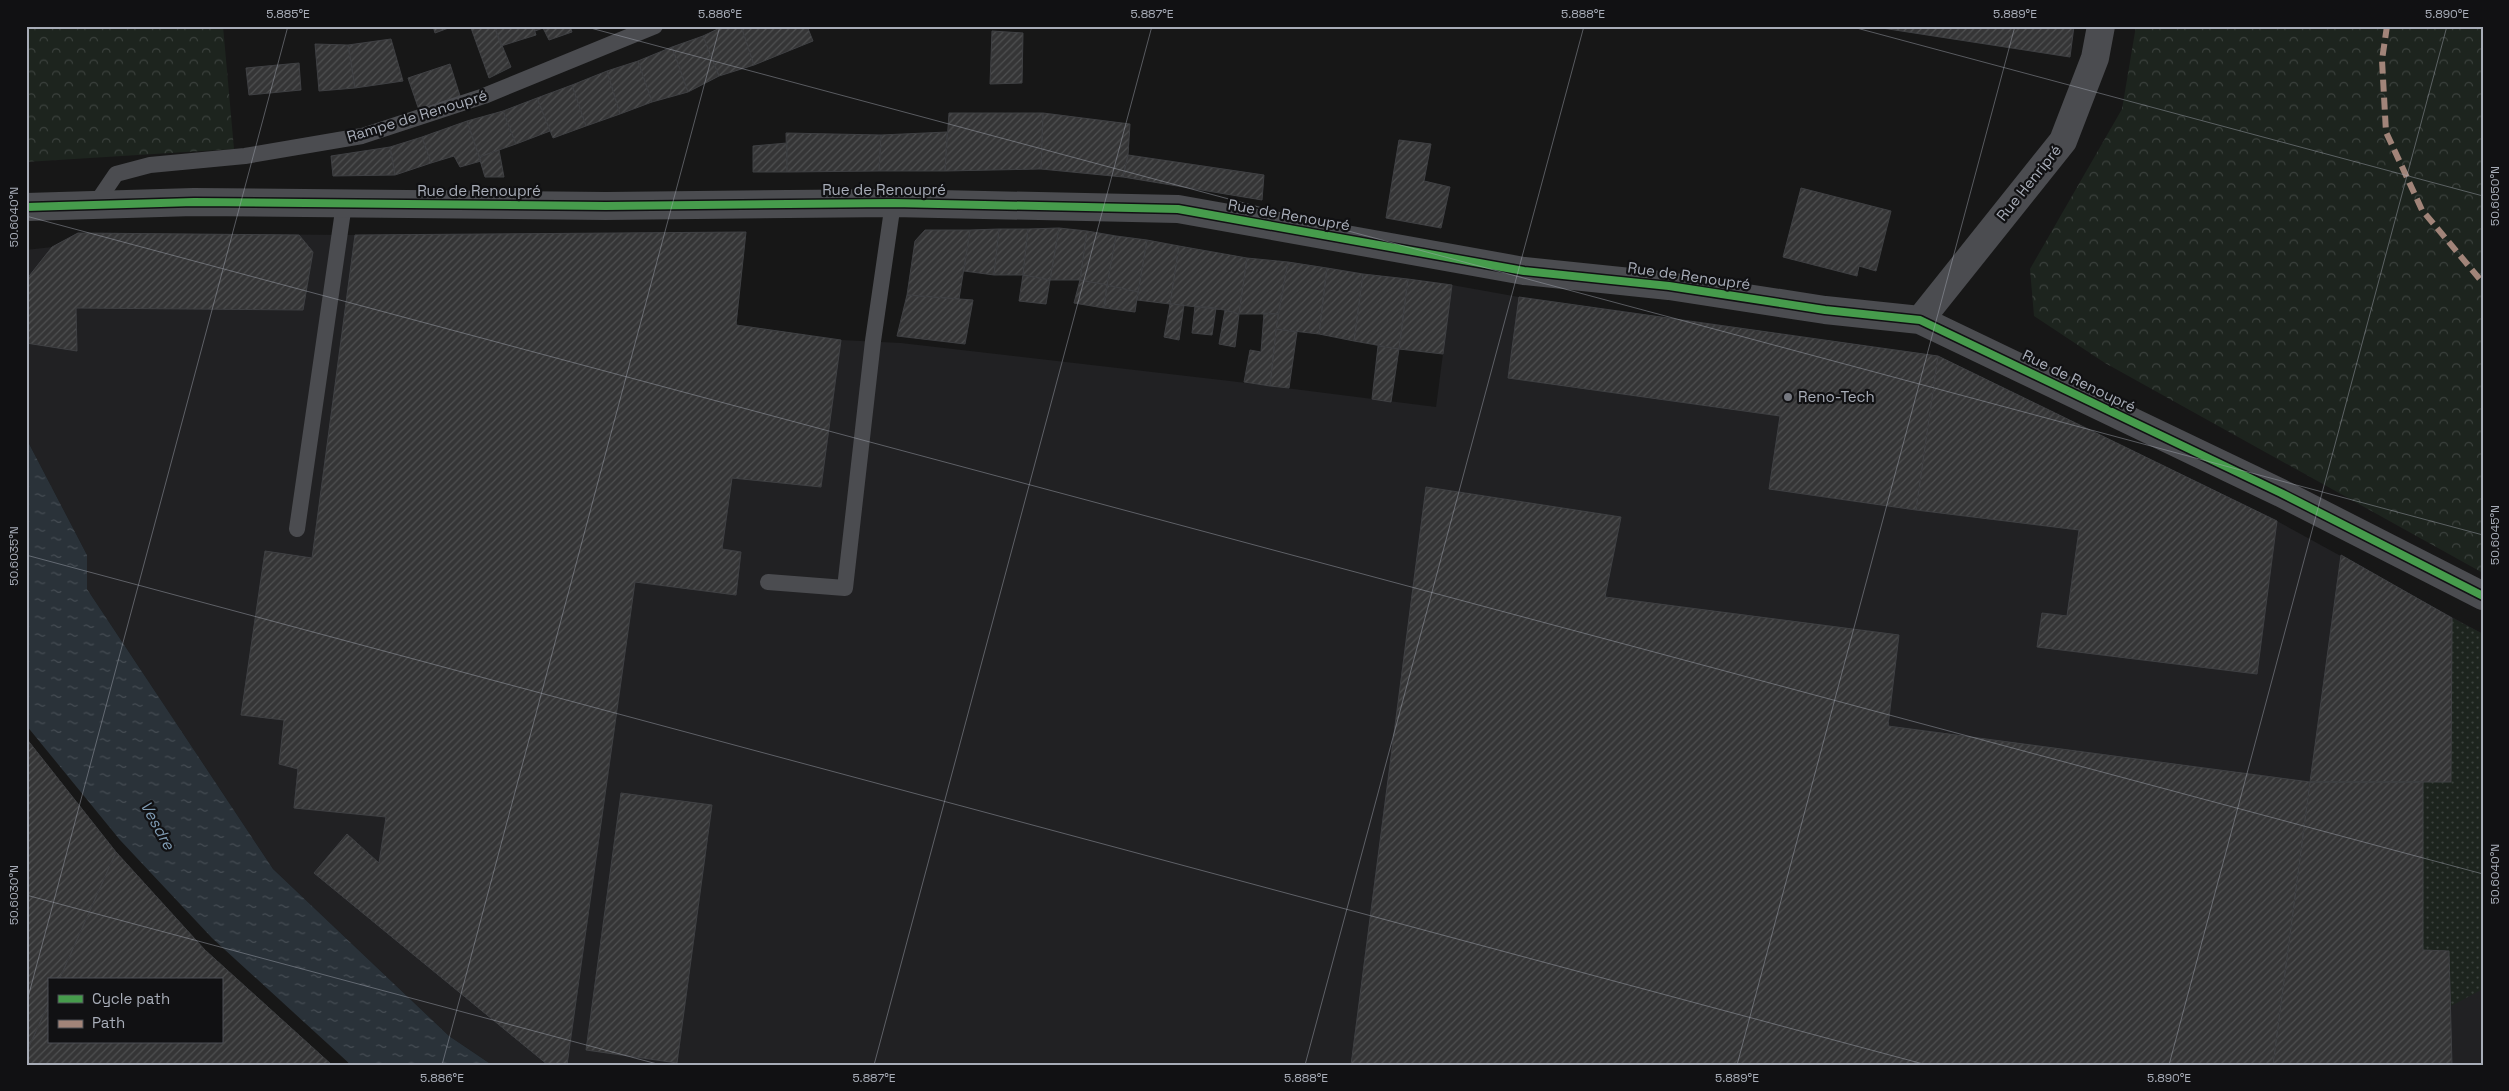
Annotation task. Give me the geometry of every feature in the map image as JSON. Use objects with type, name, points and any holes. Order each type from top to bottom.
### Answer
[{"type":"street","name":"Rue Henripré","points":[[1920,320],[2063,141],[2095,58],[2101,26]]},
{"type":"street","name":"Rue de Renoupré","points":[[29,210],[95,205],[194,202],[606,206],[893,203],[1178,209],[1524,271],[1669,286],[1825,310],[1920,320],[2281,493],[2483,596]]},
{"type":"lane","name":"Rampe de Renoupré","points":[[95,205],[116,174],[150,165],[245,156],[362,136],[484,96],[655,26]]},
{"type":"lane","points":[[768,582],[845,588],[873,341],[893,203]]},
{"type":"lane","points":[[298,529],[344,204]]},
{"type":"shaded area","points":[[746,232],[736,325],[841,340],[901,343],[1436,407],[1452,285],[1519,297],[1938,356],[2277,521],[2483,634],[2483,1065],[492,1065],[449,1036],[273,869],[87,589],[87,555],[26,438],[26,250],[52,247],[78,233],[355,235]]},
{"type":"green space","points":[[26,26],[223,26],[234,149],[26,162]]},
{"type":"green space","points":[[2136,26],[2483,26],[2483,573],[2105,363],[2034,316],[2030,269],[2122,109]]},
{"type":"green space","points":[[2452,618],[2483,634],[2483,989],[2451,1006],[2449,951],[2423,950],[2423,782],[2451,782]]},
{"type":"water","name":"Vesdre","points":[[26,438],[87,555],[87,589],[273,869],[449,1036],[492,1065],[351,1065],[212,938],[120,840],[26,725]]},
{"type":"building","points":[[433,26],[454,26],[435,33]]},
{"type":"building","points":[[476,26],[494,26],[511,67],[489,78],[471,28]]},
{"type":"building","points":[[494,26],[533,26],[536,35],[501,46]]},
{"type":"building","points":[[533,26],[570,26],[572,32],[549,40],[543,28],[535,31]]},
{"type":"building","points":[[724,26],[741,26],[754,65],[719,76],[703,36]]},
{"type":"building","points":[[741,26],[807,26],[813,41],[754,65]]},
{"type":"building","points":[[1869,26],[2074,26],[2070,57]]},
{"type":"building","points":[[992,31],[1023,33],[1022,83],[990,84]]},
{"type":"building","points":[[703,36],[719,76],[688,92],[672,47]]},
{"type":"building","points":[[391,39],[403,81],[355,88],[348,45]]},
{"type":"building","points":[[315,44],[348,45],[355,88],[319,91]]},
{"type":"building","points":[[672,47],[688,92],[652,102],[638,61]]},
{"type":"building","points":[[638,61],[652,102],[620,114],[607,71]]},
{"type":"building","points":[[299,63],[301,90],[249,95],[246,68]]},
{"type":"building","points":[[450,64],[460,96],[419,110],[408,78]]},
{"type":"building","points":[[607,71],[620,114],[586,126],[572,85]]},
{"type":"building","points":[[572,85],[586,126],[553,138],[537,98]]},
{"type":"building","points":[[537,98],[550,131],[516,144],[503,111]]},
{"type":"building","points":[[503,111],[516,144],[479,157],[467,121]]},
{"type":"building","points":[[949,113],[1043,113],[1041,169],[945,171]]},
{"type":"building","points":[[1043,113],[1130,124],[1128,155],[1123,177],[1041,169]]},
{"type":"building","points":[[467,121],[481,161],[460,167],[454,156],[431,163],[422,137]]},
{"type":"building","points":[[947,132],[945,171],[879,171],[881,135]]},
{"type":"building","points":[[786,133],[881,135],[879,171],[787,172]]},
{"type":"building","points":[[422,137],[431,163],[395,175],[390,147]]},
{"type":"building","points":[[1399,140],[1431,144],[1424,181],[1450,187],[1441,228],[1386,218]]},
{"type":"building","points":[[787,143],[787,172],[753,172],[753,146]]},
{"type":"building","points":[[390,147],[395,175],[333,176],[331,156]]},
{"type":"building","points":[[499,150],[504,177],[485,177],[479,157]]},
{"type":"building","points":[[1128,155],[1264,175],[1262,200],[1123,177]]},
{"type":"building","points":[[1801,188],[1891,211],[1876,271],[1859,266],[1857,276],[1783,257]]},
{"type":"building","points":[[1059,228],[1050,280],[1023,275],[1028,229]]},
{"type":"building","points":[[1059,228],[1087,231],[1080,280],[1050,280]]},
{"type":"building","points":[[999,229],[994,275],[964,271],[970,230]]},
{"type":"building","points":[[999,229],[1028,229],[1023,275],[994,275]]},
{"type":"building","points":[[925,230],[970,230],[959,299],[907,295],[915,241]]},
{"type":"building","points":[[1087,231],[1116,236],[1107,285],[1080,280]]},
{"type":"building","points":[[746,232],[736,325],[841,340],[821,487],[732,478],[722,549],[741,552],[736,595],[635,582],[567,1065],[548,1065],[314,873],[347,834],[379,863],[386,817],[294,808],[298,769],[279,764],[284,720],[241,715],[265,551],[312,558],[355,235]]},
{"type":"building","points":[[78,233],[299,235],[313,252],[303,310],[76,308],[77,351],[26,343],[26,280],[52,247]]},
{"type":"building","points":[[1116,236],[1147,240],[1138,292],[1107,285]]},
{"type":"building","points":[[1147,240],[1179,246],[1170,304],[1137,300]]},
{"type":"building","points":[[1179,246],[1247,258],[1239,314],[1225,310],[1170,304]]},
{"type":"building","points":[[1247,258],[1288,262],[1278,314],[1239,314]]},
{"type":"building","points":[[1288,262],[1327,268],[1319,334],[1276,329]]},
{"type":"building","points":[[1327,268],[1363,274],[1354,341],[1319,334]]},
{"type":"building","points":[[1363,274],[1408,279],[1399,349],[1354,341]]},
{"type":"building","points":[[1023,275],[1050,280],[1046,304],[1019,301]]},
{"type":"building","points":[[1408,279],[1452,285],[1443,354],[1399,349]]},
{"type":"building","points":[[1080,280],[1107,285],[1104,308],[1074,303]]},
{"type":"building","points":[[1107,285],[1138,292],[1135,312],[1104,308]]},
{"type":"building","points":[[907,295],[973,300],[965,344],[897,336]]},
{"type":"building","name":"Reno-Tech","points":[[1519,297],[1938,356],[1916,510],[1769,489],[1780,416],[1508,378]]},
{"type":"building","points":[[1170,304],[1184,305],[1179,340],[1164,337]]},
{"type":"building","points":[[1195,306],[1216,308],[1212,335],[1192,333]]},
{"type":"building","points":[[1225,310],[1239,314],[1235,347],[1219,344]]},
{"type":"building","points":[[1264,313],[1278,314],[1270,386],[1244,382],[1250,350],[1261,352]]},
{"type":"building","points":[[1276,329],[1297,332],[1289,388],[1270,386]]},
{"type":"building","points":[[1378,346],[1399,349],[1391,402],[1372,399]]},
{"type":"building","points":[[1938,356],[2277,521],[2257,674],[2037,647],[2042,613],[2067,616],[2079,530],[1916,510]]},
{"type":"building","points":[[1426,487],[1621,517],[1605,597],[1899,635],[1888,726],[2310,782],[2273,1065],[1351,1065]]},
{"type":"building","points":[[2341,555],[2452,618],[2451,782],[2310,782]]},
{"type":"building","points":[[26,738],[116,852],[60,978],[48,978],[48,1005],[26,1053]]},
{"type":"building","points":[[2310,782],[2423,782],[2423,950],[2449,951],[2452,1065],[2273,1065]]},
{"type":"building","points":[[621,793],[712,805],[677,1063],[586,1050]]},
{"type":"building","points":[[116,852],[205,950],[332,1065],[26,1065],[26,1053],[48,1005],[48,1044],[222,1044],[222,978],[60,978]]},
{"type":"marked path","points":[[2387,26],[2382,60],[2386,132],[2422,210],[2483,283]]},
{"type":"cycle path","points":[[26,207],[194,202],[606,206],[893,203],[1178,209],[1524,271],[1669,286],[1825,310],[1920,320],[2281,493],[2483,596]]},
{"type":"place","name":"Reno-Tech","points":[[1788,397]]}]
